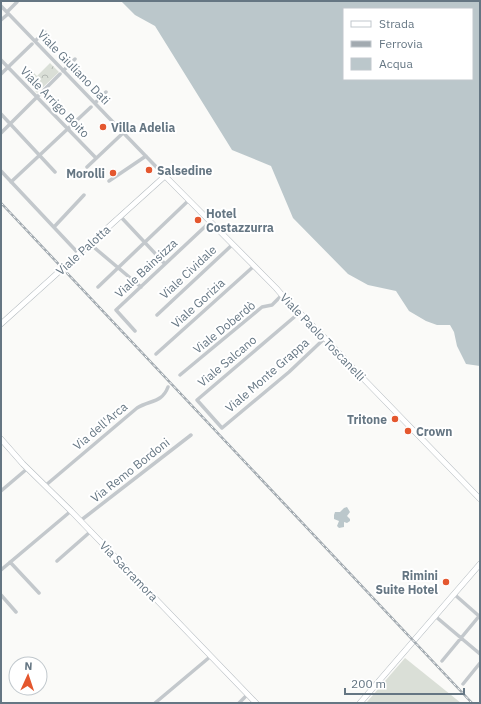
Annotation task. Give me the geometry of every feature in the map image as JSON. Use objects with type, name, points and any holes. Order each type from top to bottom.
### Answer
[{"type":"street","points":[[1,20],[17,2]]},
{"type":"street","name":"Viale Giuliano Dati","points":[[1,6],[62,72],[95,103],[166,176]]},
{"type":"street","points":[[1,74],[45,32]]},
{"type":"street","points":[[1,133],[75,59]]},
{"type":"street","name":"Viale Arrigo Boito","points":[[1,60],[67,130],[96,158]]},
{"type":"street","points":[[95,103],[106,92]]},
{"type":"street","points":[[11,182],[91,107]]},
{"type":"street","points":[[1,114],[55,172]]},
{"type":"street","points":[[87,167],[123,132]]},
{"type":"street","points":[[109,181],[146,156]]},
{"type":"street","points":[[1,171],[79,254]]},
{"type":"street","name":"Viale Paolo Toscanelli","points":[[166,176],[480,499]]},
{"type":"street","name":"Viale Palotta","points":[[1,324],[166,176]]},
{"type":"street","points":[[54,227],[84,195]]},
{"type":"street","points":[[98,287],[189,200]]},
{"type":"street","points":[[120,216],[165,264]]},
{"type":"street","name":"Viale Bainsizza","points":[[135,331],[116,310],[210,221]]},
{"type":"street","points":[[90,244],[141,287]]},
{"type":"street","name":"Viale Cividale","points":[[157,315],[232,245]]},
{"type":"street","name":"Viale Gorizia","points":[[156,354],[254,266]]},
{"type":"street","name":"Viale Doberdò","points":[[180,375],[262,307],[272,305],[282,295]]},
{"type":"street","name":"Viale Salcano","points":[[222,428],[197,400],[299,313]]},
{"type":"street","name":"Viale Monte Grappa","points":[[222,428],[298,364],[325,338]]},
{"type":"street","name":"Via dell'Arca","points":[[46,485],[137,408],[160,399],[168,387]]},
{"type":"street","name":"Via Remo Bordoni","points":[[80,521],[191,435]]},
{"type":"street","name":"Via Sacramora","points":[[1,440],[256,703]]},
{"type":"street","points":[[1,491],[28,468]]},
{"type":"street","points":[[1,570],[71,511]]},
{"type":"street","points":[[57,561],[90,532]]},
{"type":"street","points":[[10,562],[39,593]]},
{"type":"street","points":[[360,703],[480,564]]},
{"type":"street","points":[[442,661],[480,616],[454,594]]},
{"type":"street","points":[[1,595],[16,612]]},
{"type":"street","points":[[435,616],[480,654]]},
{"type":"street","points":[[155,703],[211,656]]},
{"type":"street","points":[[463,684],[480,663]]},
{"type":"street","points":[[239,703],[248,694]]},
{"type":"green space","points":[[50,63],[59,72],[37,93],[31,86],[33,84],[28,79],[34,73],[37,76]]},
{"type":"green space","points":[[405,658],[461,703],[366,703]]},
{"type":"water","points":[[121,1],[480,1],[480,366],[466,364],[457,346],[454,332],[450,325],[437,325],[426,321],[409,311],[396,291],[368,285],[348,274],[293,218],[271,166],[232,150],[155,26],[135,15]]},
{"type":"water","points":[[347,507],[350,512],[347,516],[350,521],[347,523],[344,522],[344,527],[339,528],[337,526],[339,521],[334,519],[335,512],[340,512]]},
{"type":"railway","points":[[1,203],[472,703]]},
{"type":"place","name":"Villa Adelia","points":[[103,127]]},
{"type":"place","name":"Salsedine","points":[[149,170]]},
{"type":"place","name":"Morolli","points":[[113,173]]},
{"type":"place","name":"Hotel Costazzurra","points":[[198,220]]},
{"type":"place","name":"Tritone","points":[[395,419]]},
{"type":"place","name":"Crown","points":[[408,431]]},
{"type":"place","name":"Rimini Suite Hotel","points":[[446,582]]}]
